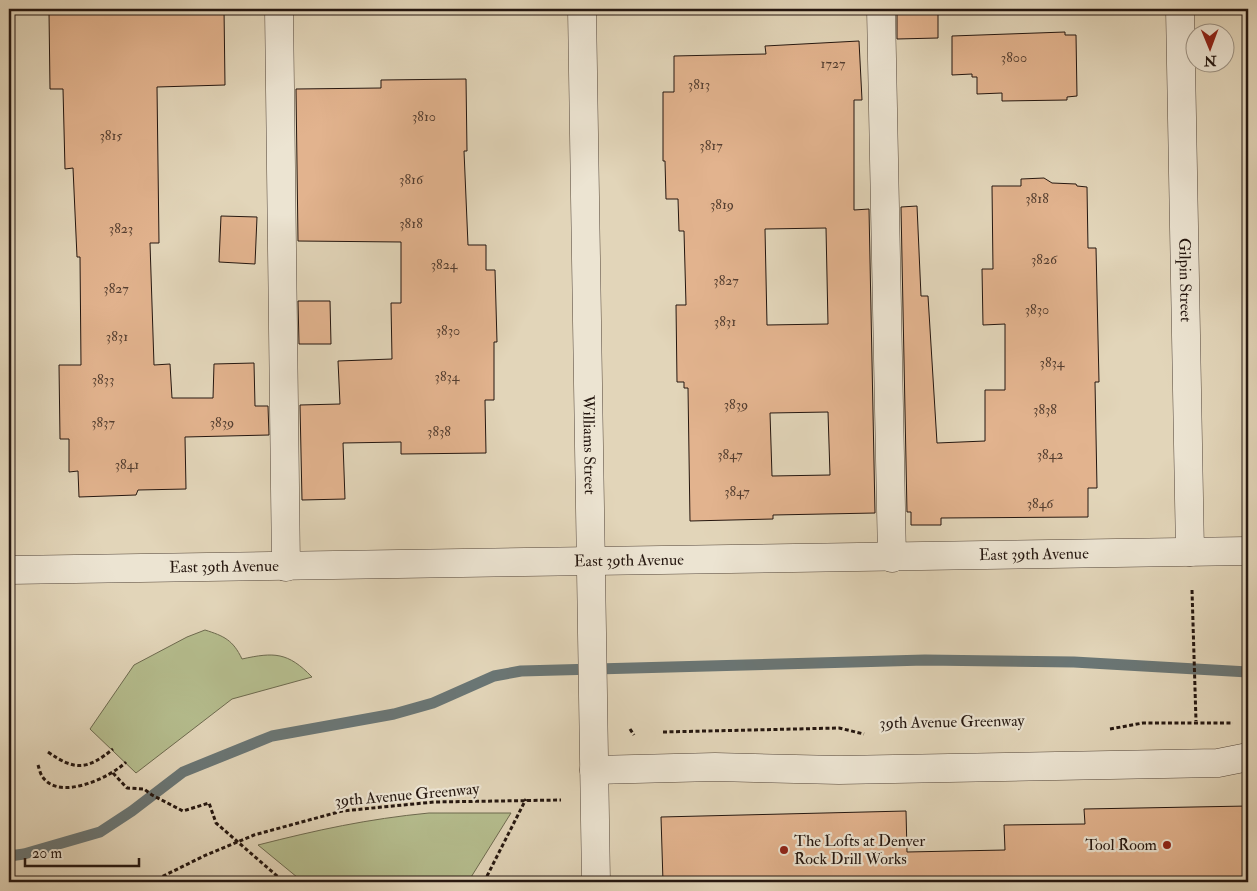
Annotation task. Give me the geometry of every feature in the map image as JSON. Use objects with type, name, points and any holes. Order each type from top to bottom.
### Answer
[{"type":"street","points":[[278,9],[286,567]]},
{"type":"street","name":"Williams Street","points":[[582,9],[596,882]]},
{"type":"street","points":[[880,9],[892,558]]},
{"type":"street","name":"Gilpin Street","points":[[1180,9],[1190,552]]},
{"type":"street","name":"East 39th Avenue","points":[[9,570],[1248,552]]},
{"type":"street","points":[[594,770],[715,766],[839,770],[1218,763],[1248,757]]},
{"type":"path","points":[[1192,590],[1196,722]]},
{"type":"path","points":[[1107,730],[1143,723],[1234,723]]},
{"type":"path","name":"39th Avenue Greenway","points":[[657,734],[669,731],[839,728],[871,735]]},
{"type":"path","points":[[48,752],[68,764],[86,766],[100,760],[113,749]]},
{"type":"path","points":[[38,765],[42,777],[51,784],[66,787],[81,786],[113,773],[126,762]]},
{"type":"path","points":[[113,773],[128,788],[144,788],[152,795],[183,811],[209,802],[216,823],[284,882]]},
{"type":"path","points":[[484,882],[526,799]]},
{"type":"path","name":"39th Avenue Greenway","points":[[151,882],[237,841],[342,811],[434,802],[526,799],[560,800]]},
{"type":"green space","points":[[205,630],[218,634],[231,643],[242,659],[263,655],[288,658],[312,677],[232,699],[136,773],[90,729],[134,665],[187,637]]},
{"type":"green space","points":[[429,813],[511,813],[468,882],[303,882],[258,845],[384,818]]},
{"type":"building","points":[[224,9],[225,85],[157,87],[159,243],[150,243],[154,365],[170,364],[172,398],[213,398],[214,364],[254,363],[255,406],[268,406],[269,435],[185,437],[186,489],[138,490],[136,495],[79,497],[78,471],[69,472],[69,439],[60,439],[59,365],[81,365],[80,257],[77,257],[73,168],[65,169],[63,89],[50,89],[49,12]]},
{"type":"building","points":[[897,9],[938,9],[938,38],[897,39]]},
{"type":"building","points":[[1065,32],[1065,35],[1076,35],[1077,96],[1067,97],[1067,100],[1002,101],[1002,93],[977,94],[977,77],[972,77],[972,74],[952,75],[952,36]]},
{"type":"building","points":[[859,41],[862,100],[854,100],[854,210],[869,209],[875,513],[773,515],[773,519],[690,521],[688,388],[684,388],[684,382],[677,382],[676,305],[686,305],[684,231],[679,231],[678,199],[666,199],[665,161],[663,161],[663,92],[674,92],[674,56],[766,54],[765,46]],"holes":[[[826,228],[828,324],[767,325],[765,229]],[[828,412],[830,475],[772,476],[770,413]]]},
{"type":"building","points":[[466,79],[467,151],[464,151],[468,245],[486,245],[486,270],[495,270],[497,342],[494,342],[494,400],[485,400],[486,453],[401,454],[401,442],[343,443],[345,499],[302,500],[300,405],[340,404],[338,361],[392,359],[391,303],[401,303],[401,242],[298,241],[296,89],[381,88],[381,80]]},
{"type":"building","points":[[1044,178],[1052,183],[1076,184],[1077,186],[1087,187],[1088,248],[1096,248],[1099,382],[1095,382],[1097,488],[1088,488],[1088,517],[941,518],[941,525],[911,525],[911,512],[907,512],[901,207],[917,206],[921,296],[928,296],[937,443],[985,441],[985,390],[1005,390],[1005,324],[983,325],[982,269],[993,269],[992,186],[1021,186],[1021,179]]},
{"type":"building","points":[[221,216],[257,217],[255,264],[219,262]]},
{"type":"building","points":[[298,301],[330,301],[331,344],[299,344]]},
{"type":"building","points":[[1248,806],[1248,882],[663,882],[661,817],[906,811],[907,852],[1005,850],[1004,825],[1085,824],[1084,809]]},
{"type":"waterway","points":[[9,856],[24,854],[100,832],[132,811],[183,772],[272,736],[394,714],[433,703],[494,676],[521,671],[925,660],[1074,662],[1248,672]]},
{"type":"place","name":"Tool Room","points":[[1167,845]]},
{"type":"place","name":"The Lofts at Denver Rock Drill Works","points":[[784,850]]}]
